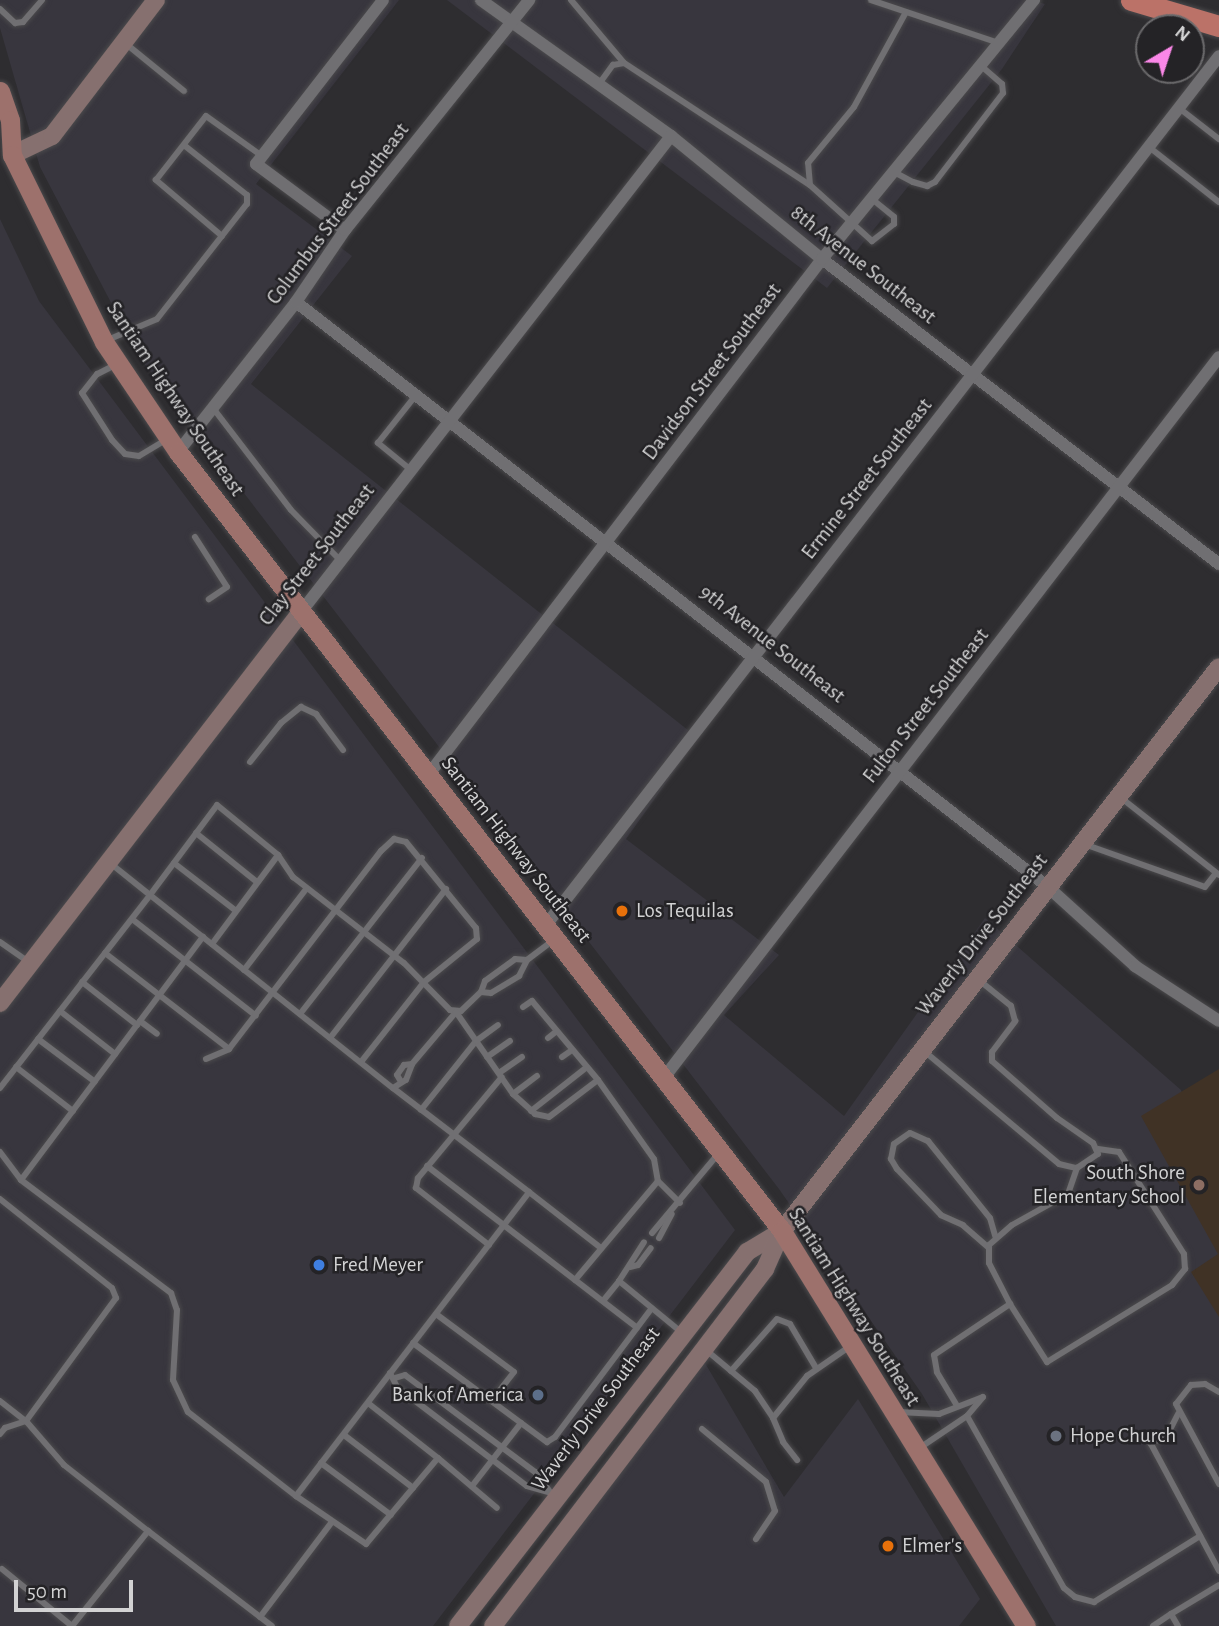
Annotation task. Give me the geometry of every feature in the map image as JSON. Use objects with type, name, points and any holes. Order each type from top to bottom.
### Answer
[{"type":"highway","points":[[1131,0],[1219,26]]},
{"type":"main road","points":[[0,136],[12,155],[52,136],[156,0]]},
{"type":"main road","name":"Santiam Highway Southeast","points":[[0,91],[10,120],[12,155],[104,342],[118,363],[174,445],[301,612],[782,1231],[1026,1626]]},
{"type":"main road","name":"Clay Street Southeast","points":[[0,1003],[301,612]]},
{"type":"main road","name":"Waverly Drive Southeast","points":[[499,1619],[765,1269],[782,1231],[1219,667]]},
{"type":"main road","name":"Waverly Drive Southeast","points":[[458,1626],[554,1496],[747,1252],[782,1231]]},
{"type":"main road","points":[[573,1520],[575,1493],[628,1423],[626,1408]]},
{"type":"main road","points":[[499,1619],[502,1596],[557,1523],[554,1496]]},
{"type":"street","points":[[345,230],[259,160],[383,0]]},
{"type":"street","name":"8th Avenue Southeast","points":[[481,0],[671,136],[822,260],[1120,485],[1219,564]]},
{"type":"street","name":"Columbus Street Southeast","points":[[174,445],[213,408],[296,302],[345,230],[529,0]]},
{"type":"street","name":"Davidson Street Southeast","points":[[429,774],[822,260],[1034,0]]},
{"type":"street","name":"Ermine Street Southeast","points":[[551,931],[753,658],[1219,56]]},
{"type":"street","name":"Clay Street Southeast","points":[[301,612],[671,136]]},
{"type":"street","name":"9th Avenue Southeast","points":[[296,302],[1048,887],[1135,966],[1219,1021]]},
{"type":"street","name":"Fulton Street Southeast","points":[[663,1079],[1219,357]]},
{"type":"lane","points":[[0,9],[15,23],[23,22],[42,0]]},
{"type":"lane","points":[[571,0],[624,63],[810,185],[851,225],[872,241],[886,234],[894,217],[872,199]]},
{"type":"lane","points":[[871,0],[999,43]]},
{"type":"lane","points":[[810,185],[808,163],[854,107],[906,12]]},
{"type":"lane","points":[[123,42],[184,91]]},
{"type":"lane","points":[[598,85],[613,65],[624,63]]},
{"type":"lane","points":[[894,172],[913,183],[927,186],[935,182],[1003,93],[1002,84],[980,65]]},
{"type":"lane","points":[[1179,108],[1217,133]]},
{"type":"lane","points":[[222,236],[156,180],[210,116],[259,160]]},
{"type":"lane","points":[[104,342],[157,319],[247,204],[247,195],[184,145]]},
{"type":"lane","points":[[1149,146],[1219,202]]},
{"type":"lane","points":[[118,363],[97,374],[82,393],[111,440],[125,454],[139,456],[174,445]]},
{"type":"lane","points":[[411,470],[378,443],[416,395]]},
{"type":"lane","points":[[213,408],[290,509],[341,561]]},
{"type":"lane","points":[[195,537],[222,572],[226,587],[209,599]]},
{"type":"lane","points":[[250,762],[281,723],[301,707],[316,714],[344,750]]},
{"type":"lane","points":[[1082,843],[1179,881],[1205,887],[1217,874],[1119,796]]},
{"type":"lane","points":[[0,1088],[217,805],[278,855],[307,888],[394,955],[456,1012],[513,1094],[531,1111],[549,1116],[598,1080]]},
{"type":"lane","points":[[196,833],[257,882]]},
{"type":"lane","points":[[206,1059],[229,1049],[394,839],[405,842],[422,858],[476,928],[477,939],[424,982],[361,1062]]},
{"type":"lane","points":[[212,944],[278,855]]},
{"type":"lane","points":[[300,1014],[422,858]]},
{"type":"lane","points":[[107,861],[421,1110],[601,1248]]},
{"type":"lane","points":[[174,863],[236,911]]},
{"type":"lane","points":[[244,970],[307,888]]},
{"type":"lane","points":[[330,1038],[446,889]]},
{"type":"lane","points":[[132,919],[256,1016]]},
{"type":"lane","points":[[481,992],[491,993],[520,976],[527,960],[551,931]]},
{"type":"lane","points":[[22,1180],[203,937]]},
{"type":"lane","points":[[0,942],[30,963]]},
{"type":"lane","points":[[105,953],[229,1049]]},
{"type":"lane","points":[[393,1088],[400,1080],[406,1080],[412,1064],[456,1012],[481,992],[485,981],[515,959],[527,960]]},
{"type":"lane","points":[[977,979],[1012,1006],[1015,1021],[992,1052],[992,1061],[1057,1118],[1098,1149],[1119,1152],[1184,1254],[1185,1269],[1172,1284],[1048,1362],[1007,1307],[989,1263],[989,1248],[995,1236],[1068,1194],[1077,1168]]},
{"type":"lane","points":[[82,982],[157,1034]]},
{"type":"lane","points":[[523,1007],[532,1001],[598,1080],[654,1159],[658,1181],[680,1203]]},
{"type":"lane","points":[[60,1011],[115,1054]]},
{"type":"lane","points":[[536,1023],[545,1017]]},
{"type":"lane","points":[[421,1110],[476,1041],[498,1025]]},
{"type":"lane","points":[[548,1038],[557,1031]]},
{"type":"lane","points":[[38,1039],[95,1082]]},
{"type":"lane","points":[[487,1057],[510,1041]]},
{"type":"lane","points":[[562,1057],[572,1049]]},
{"type":"lane","points":[[922,1049],[1059,1164],[1077,1168],[1094,1159],[1098,1149]]},
{"type":"lane","points":[[489,1245],[416,1188],[427,1166],[501,1075],[522,1057]]},
{"type":"lane","points":[[531,1111],[587,1067]]},
{"type":"lane","points":[[16,1068],[73,1111]]},
{"type":"lane","points":[[513,1094],[537,1076]]},
{"type":"lane","points":[[989,1248],[963,1225],[941,1215],[897,1169],[891,1159],[894,1143],[910,1133],[928,1141],[990,1218],[995,1236]]},
{"type":"lane","points":[[659,1238],[672,1214],[720,1151]]},
{"type":"lane","points":[[0,1152],[22,1180],[170,1293],[177,1310],[173,1380],[188,1412],[331,1522],[366,1544],[438,1458]]},
{"type":"lane","points":[[427,1166],[637,1328]]},
{"type":"lane","points":[[575,1280],[658,1181]]},
{"type":"lane","points":[[296,1496],[368,1403],[393,1376],[413,1343],[529,1192]]},
{"type":"lane","points":[[0,1199],[112,1287],[116,1298],[26,1421],[5,1428],[0,1434]]},
{"type":"lane","points":[[652,1233],[672,1214]]},
{"type":"lane","points":[[603,1301],[630,1266],[644,1242]]},
{"type":"lane","points":[[630,1266],[638,1265],[651,1248]]},
{"type":"lane","points":[[619,1281],[682,1334]]},
{"type":"lane","points":[[956,1404],[937,1372],[934,1355],[1007,1307]]},
{"type":"lane","points":[[413,1343],[547,1442],[555,1437],[652,1308]]},
{"type":"lane","points":[[436,1314],[514,1372],[491,1401]]},
{"type":"lane","points":[[731,1371],[777,1319],[794,1328],[816,1368]]},
{"type":"lane","points":[[773,1418],[816,1368],[852,1345]]},
{"type":"lane","points":[[705,1349],[755,1391],[773,1418],[783,1442],[797,1460]]},
{"type":"lane","points":[[393,1376],[405,1375],[502,1447],[535,1472],[554,1496]]},
{"type":"lane","points":[[393,1376],[397,1387],[527,1486],[554,1496]]},
{"type":"lane","points":[[1219,1392],[1205,1384],[1191,1385],[1180,1394],[1178,1414],[1168,1434],[1151,1444],[1219,1571]]},
{"type":"lane","points":[[893,1411],[939,1414],[956,1404],[983,1397],[967,1416],[917,1450]]},
{"type":"lane","points":[[0,1401],[26,1421],[64,1465],[272,1626]]},
{"type":"lane","points":[[368,1403],[497,1508]]},
{"type":"lane","points":[[1178,1414],[1219,1484]]},
{"type":"lane","points":[[967,1416],[1064,1588],[1075,1597],[1094,1602],[1200,1536]]},
{"type":"lane","points":[[472,1486],[521,1423]]},
{"type":"lane","points":[[702,1429],[766,1482],[775,1511],[756,1539]]},
{"type":"lane","points":[[344,1435],[413,1488]]},
{"type":"lane","points":[[321,1464],[391,1516]]},
{"type":"lane","points":[[260,1617],[331,1522]]},
{"type":"lane","points":[[2,1569],[72,1626],[148,1531]]},
{"type":"lane","points":[[1153,1626],[1219,1585]]},
{"type":"lane","points":[[1171,1614],[1178,1626]]},
{"type":"shaded area","points":[[0,0],[399,0],[256,184],[352,256],[251,384],[698,738],[626,839],[779,955],[724,1015],[844,1116],[985,918],[1181,1090],[1219,1224],[1219,1626],[1056,1626],[922,1394],[779,1189],[140,358],[40,167],[0,28]]},
{"type":"shaded area","points":[[447,0],[1031,0],[1045,4],[1002,69],[827,288]]},
{"type":"shaded area","points":[[0,219],[39,301],[735,1230],[433,1626],[0,1626]]},
{"type":"shaded area","name":"South Shore Elementary School","points":[[1219,1069],[1219,1317],[1191,1272],[1218,1254],[1141,1116]]},
{"type":"shaded area","points":[[705,1363],[784,1497],[858,1399],[980,1599],[959,1626],[502,1626]]},
{"type":"place","name":"Los Tequilas","points":[[622,911]]},
{"type":"place","name":"South Shore Elementary School","points":[[1199,1185]]},
{"type":"place","name":"Fred Meyer","points":[[319,1265]]},
{"type":"place","name":"Bank of America","points":[[538,1395]]},
{"type":"place","name":"Hope Church","points":[[1056,1436]]},
{"type":"place","name":"Elmer's","points":[[888,1546]]}]
